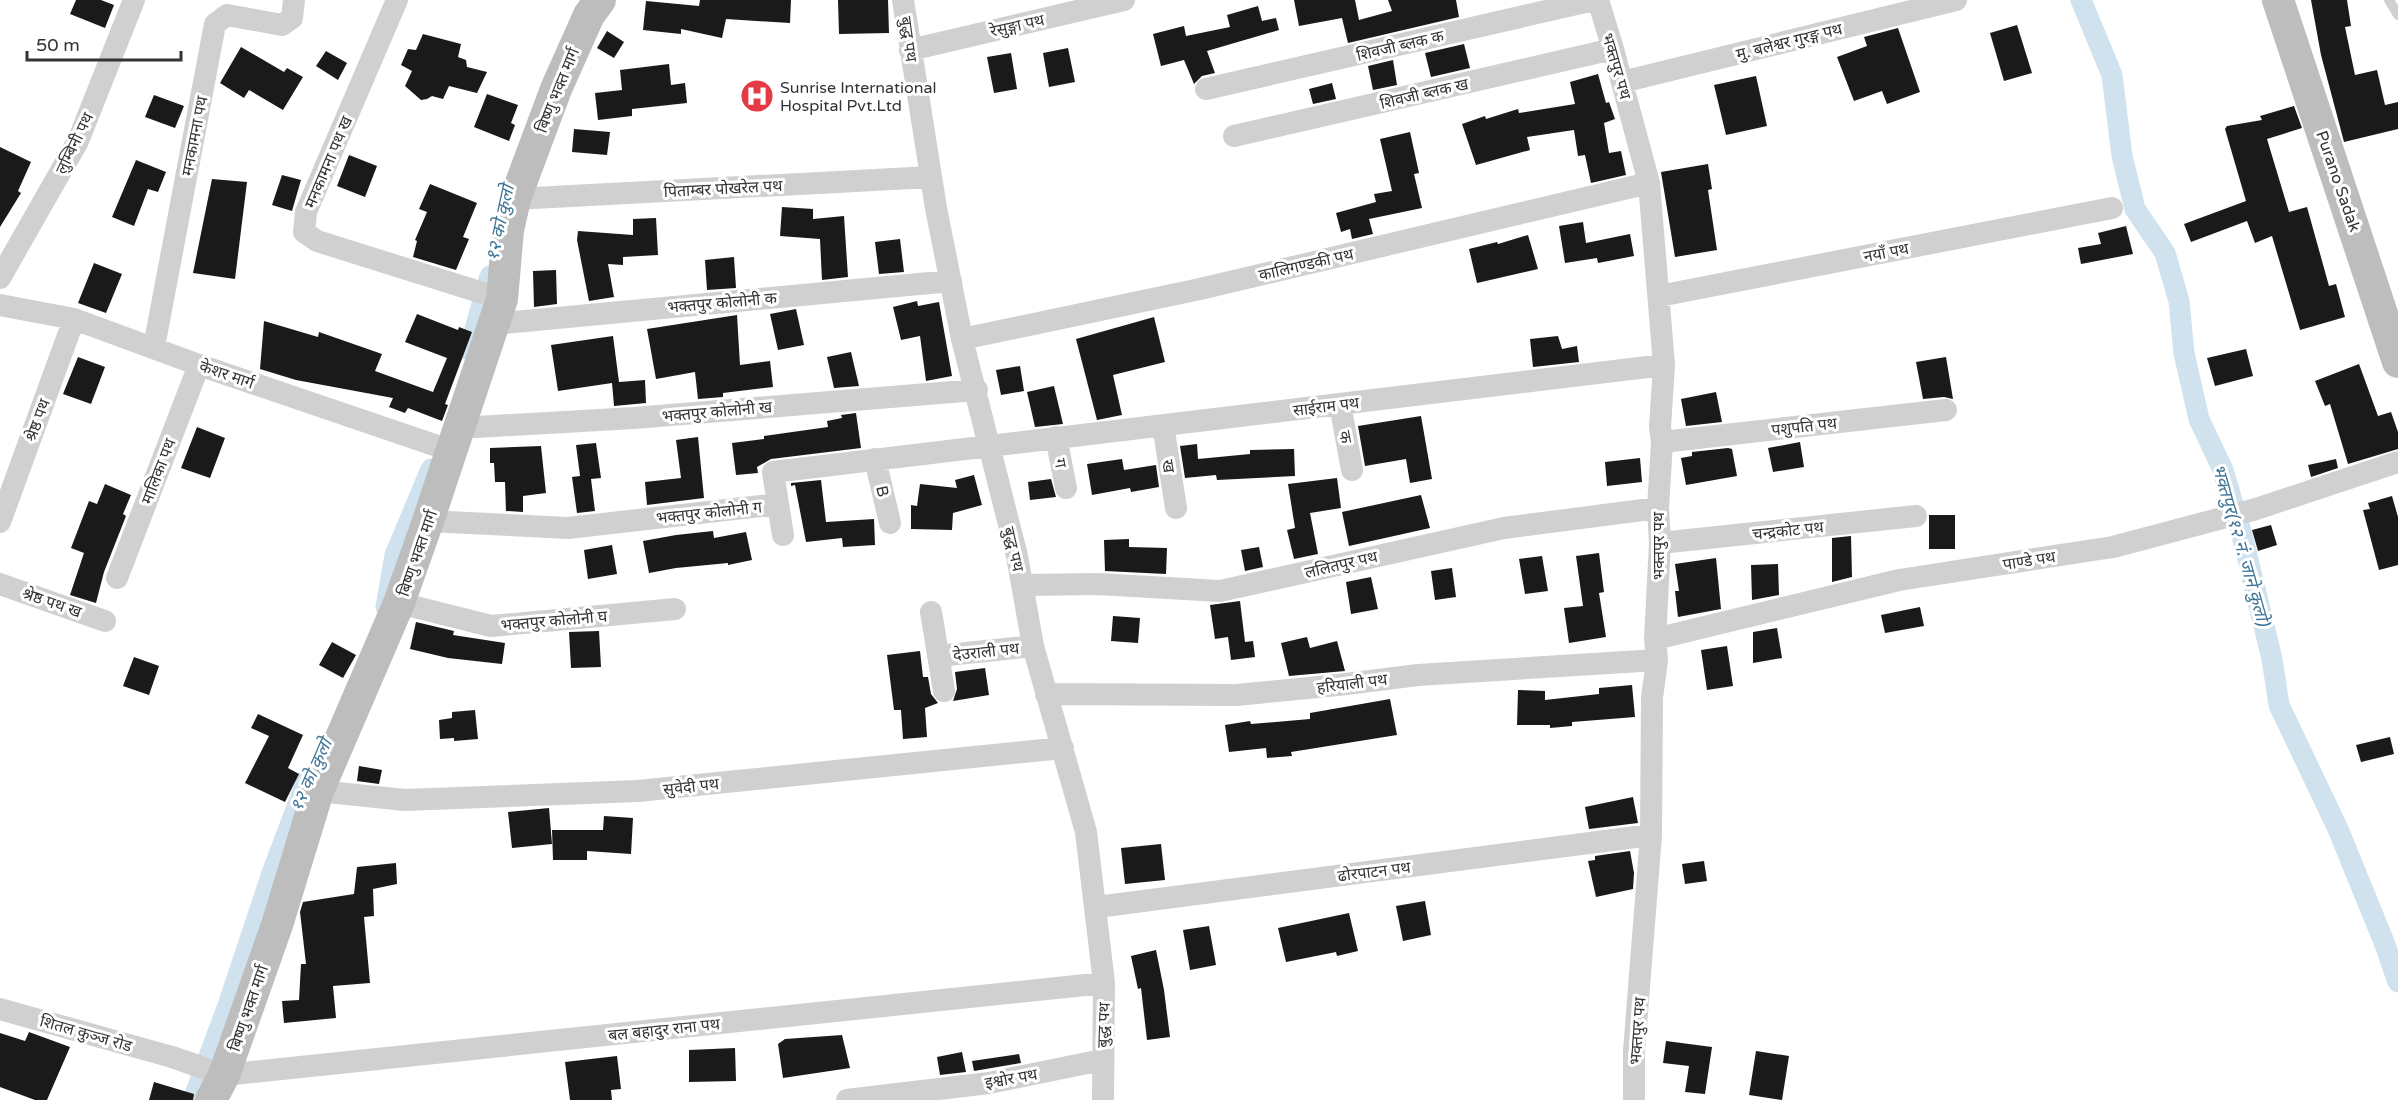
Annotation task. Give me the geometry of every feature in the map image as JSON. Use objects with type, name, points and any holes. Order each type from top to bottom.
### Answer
[{"type":"street","name":"लुम्बिनी पथ","points":[[0,278],[78,141],[134,0]]},
{"type":"street","name":"मनकामना पथ","points":[[154,347],[215,24],[227,15],[282,25],[292,18],[294,0]]},
{"type":"street","name":"मनकामना पथ ख","points":[[397,0],[306,213],[304,232],[317,241],[442,280],[498,307]]},
{"type":"street","name":"बिष्णु भक्त मार्ग","points":[[217,1087],[277,925],[318,791],[399,603],[428,520],[446,443],[498,307],[508,230],[515,199],[556,89],[589,15],[600,0]]},
{"type":"street","name":"बुद्ध पथ","points":[[903,0],[931,177],[962,339],[977,390],[988,446],[1017,556],[1033,646],[1086,832],[1097,907],[1104,983],[1103,1100]]},
{"type":"street","name":"रेसुङ्गा पथ","points":[[910,50],[1124,0]]},
{"type":"street","name":"भक्तपुर पथ","points":[[1596,0],[1614,49],[1649,183],[1664,365],[1658,508],[1660,543],[1652,698],[1651,836],[1634,1051],[1639,1099]]},
{"type":"street","name":"शिवजी ब्लक क","points":[[1206,90],[1596,0]]},
{"type":"street","name":"मु. बलेश्वर गुरङ्ग पथ","points":[[1622,82],[1956,0]]},
{"type":"street","name":"Purano Sadak","points":[[2278,0],[2398,362]]},
{"type":"street","name":"शिवजी ब्लक ख","points":[[1234,136],[1614,49]]},
{"type":"street","name":"पिताम्बर पोखरेल पथ","points":[[515,199],[931,177]]},
{"type":"street","name":"कालिगण्डकी पथ","points":[[962,339],[1200,289],[1649,183]]},
{"type":"street","name":"नयाँ पथ","points":[[1659,296],[2112,208]]},
{"type":"street","name":"भक्तपुर कोलोनी क","points":[[498,307],[951,281]]},
{"type":"street","name":"केशर मार्ग","points":[[0,305],[74,319],[199,365],[446,443]]},
{"type":"street","name":"श्रेष्ठ पथ","points":[[0,522],[74,319]]},
{"type":"street","name":"मालिका पथ","points":[[117,578],[199,365]]},
{"type":"street","name":"साईराम पथ","points":[[988,446],[1664,365]]},
{"type":"street","name":"भक्तपुर कोलोनी ख","points":[[446,443],[634,418],[977,390]]},
{"type":"street","name":"क","points":[[1340,404],[1352,470]]},
{"type":"street","name":"पशुपति पथ","points":[[1662,442],[1946,410]]},
{"type":"street","name":"ख","points":[[1163,425],[1176,508]]},
{"type":"street","name":"ग","points":[[1056,437],[1066,488]]},
{"type":"street","name":"भक्तपुर कोलोनी ग","points":[[428,520],[568,528],[778,504],[773,472],[988,446]]},
{"type":"street","name":"B","points":[[875,459],[890,522]]},
{"type":"street","name":"पाण्डे पथ","points":[[1656,649],[1899,580],[2113,547],[2236,514],[2398,462]]},
{"type":"street","points":[[778,504],[783,535]]},
{"type":"street","name":"ललितपुर पथ","points":[[1022,585],[1098,584],[1220,591],[1504,528],[1658,508]]},
{"type":"street","name":"चन्द्रकोट पथ","points":[[1660,543],[1917,516]]},
{"type":"street","name":"श्रेष्ठ पथ ख","points":[[0,584],[105,621]]},
{"type":"street","name":"भक्तपुर कोलोनी घ","points":[[399,603],[491,626],[675,609]]},
{"type":"street","name":"देउराली पथ","points":[[932,612],[944,691]]},
{"type":"street","name":"देउराली पथ","points":[[938,656],[1033,646]]},
{"type":"street","name":"हरियाली पथ","points":[[1046,694],[1237,694],[1338,685],[1656,649]]},
{"type":"street","name":"सुवेदी पथ","points":[[318,791],[405,800],[638,791],[1063,748]]},
{"type":"street","name":"ढोरपाटन पथ","points":[[1097,907],[1651,836]]},
{"type":"street","name":"बल बहादुर राना पथ","points":[[217,1087],[1104,983]]},
{"type":"street","name":"शितल कुञ्ज रोड","points":[[0,1010],[172,1057],[217,1087]]},
{"type":"street","name":"इश्वोर पथ","points":[[847,1100],[989,1083],[1102,1060]]},
{"type":"lane","points":[[2389,0],[2398,15]]},
{"type":"building","points":[[76,0],[101,0],[114,5],[105,28],[70,14]]},
{"type":"building","points":[[700,0],[791,0],[790,23],[726,19],[722,38],[681,29],[681,34],[643,30],[646,1],[699,6]]},
{"type":"building","points":[[838,0],[888,0],[889,33],[839,34]]},
{"type":"building","points":[[1294,0],[1355,0],[1359,20],[1392,11],[1388,0],[1456,0],[1459,17],[1348,43],[1342,18],[1299,26]]},
{"type":"building","points":[[2311,0],[2347,0],[2351,26],[2345,27],[2355,75],[2377,70],[2385,105],[2398,102],[2398,129],[2344,142],[2321,55]]},
{"type":"building","points":[[1258,6],[1262,21],[1276,18],[1279,30],[1207,51],[1215,73],[1202,76],[1194,84],[1184,60],[1161,66],[1153,34],[1184,26],[1186,36],[1230,27],[1227,15]]},
{"type":"building","points":[[2017,25],[2032,73],[2004,81],[1990,33]]},
{"type":"building","points":[[1898,28],[1920,92],[1887,104],[1882,91],[1854,101],[1837,57],[1867,46],[1864,37]]},
{"type":"building","points":[[607,31],[624,42],[614,58],[597,48]]},
{"type":"building","points":[[423,34],[461,44],[458,57],[466,60],[467,67],[487,72],[477,93],[449,86],[443,99],[432,96],[421,100],[405,86],[412,71],[401,65],[408,49],[416,50]]},
{"type":"building","points":[[1464,44],[1470,68],[1431,77],[1425,53]]},
{"type":"building","points":[[241,47],[284,72],[287,68],[303,77],[283,110],[249,90],[244,98],[220,83]]},
{"type":"building","points":[[1068,48],[1075,82],[1049,87],[1043,53]]},
{"type":"building","points":[[326,51],[347,63],[338,80],[316,66]]},
{"type":"building","points":[[1011,53],[1017,89],[994,93],[987,57]]},
{"type":"building","points":[[1393,60],[1397,85],[1373,90],[1368,66]]},
{"type":"building","points":[[669,64],[671,85],[685,83],[687,103],[632,109],[632,116],[598,120],[595,93],[622,90],[620,70]]},
{"type":"building","points":[[1598,74],[1606,103],[1609,102],[1615,119],[1604,123],[1609,153],[1621,151],[1626,175],[1591,183],[1585,155],[1578,156],[1574,130],[1527,137],[1530,150],[1476,165],[1462,124],[1518,109],[1519,113],[1575,104],[1570,82]]},
{"type":"building","points":[[1756,76],[1767,126],[1726,135],[1714,85]]},
{"type":"building","points":[[1332,83],[1336,99],[1313,104],[1309,89]]},
{"type":"building","points":[[487,94],[518,105],[511,123],[515,125],[509,141],[474,127]]},
{"type":"building","points":[[154,95],[184,106],[175,128],[145,117]]},
{"type":"building","points":[[2294,106],[2302,128],[2267,139],[2289,212],[2307,207],[2329,286],[2336,284],[2345,317],[2300,330],[2272,236],[2255,243],[2247,221],[2191,242],[2184,224],[2246,201],[2225,129],[2227,126],[2262,120],[2260,116]]},
{"type":"building","points":[[574,129],[610,132],[607,155],[572,152]]},
{"type":"building","points":[[1410,132],[1419,173],[1414,174],[1422,208],[1369,219],[1373,234],[1352,239],[1350,229],[1341,232],[1336,213],[1376,202],[1374,194],[1392,191],[1380,139]]},
{"type":"building","points":[[0,147],[31,162],[18,191],[21,193],[0,227]]},
{"type":"building","points":[[349,155],[377,166],[365,197],[337,186]]},
{"type":"building","points":[[136,160],[166,172],[158,192],[148,189],[134,226],[112,217]]},
{"type":"building","points":[[1708,164],[1712,189],[1708,190],[1717,250],[1675,257],[1661,172]]},
{"type":"building","points":[[282,175],[301,180],[292,211],[272,205]]},
{"type":"building","points":[[212,179],[247,182],[235,279],[193,273]]},
{"type":"building","points":[[430,184],[477,203],[463,237],[469,239],[456,270],[413,257],[417,241],[415,240],[427,212],[419,209]]},
{"type":"building","points":[[782,207],[813,209],[813,219],[844,216],[848,277],[822,280],[820,239],[780,236]]},
{"type":"building","points":[[656,218],[658,255],[623,257],[623,265],[608,264],[614,297],[589,301],[577,240],[578,231],[633,235],[633,219]]},
{"type":"building","points":[[1583,222],[1586,243],[1630,234],[1634,256],[1598,263],[1597,258],[1565,263],[1559,226]]},
{"type":"building","points":[[2126,226],[2133,254],[2081,264],[2078,248],[2101,244],[2098,233]]},
{"type":"building","points":[[1528,235],[1538,269],[1477,283],[1469,249],[1497,242],[1498,244]]},
{"type":"building","points":[[900,239],[904,272],[879,274],[875,242]]},
{"type":"building","points":[[734,257],[736,288],[707,290],[705,260]]},
{"type":"building","points":[[94,263],[122,274],[106,313],[78,303]]},
{"type":"building","points":[[556,270],[557,304],[534,307],[533,271]]},
{"type":"building","points":[[917,301],[918,306],[939,302],[952,376],[926,381],[920,336],[901,340],[893,307]]},
{"type":"building","points":[[796,309],[804,345],[778,350],[770,314]]},
{"type":"building","points":[[417,314],[458,330],[459,327],[472,332],[445,404],[448,405],[442,421],[408,408],[405,413],[389,407],[393,398],[296,380],[260,369],[264,321],[318,337],[319,332],[382,354],[375,371],[433,392],[447,358],[405,342]]},
{"type":"building","points":[[737,315],[740,365],[770,361],[773,387],[723,393],[723,397],[698,399],[695,372],[656,379],[647,329]]},
{"type":"building","points":[[1154,317],[1165,362],[1113,375],[1122,415],[1097,420],[1076,339]]},
{"type":"building","points":[[613,336],[619,382],[645,380],[646,403],[614,406],[612,383],[558,391],[551,345]]},
{"type":"building","points":[[1558,336],[1562,349],[1577,346],[1579,362],[1533,367],[1530,339]]},
{"type":"building","points":[[2246,349],[2253,376],[2215,386],[2207,358]]},
{"type":"building","points":[[851,352],[859,386],[834,388],[827,357]]},
{"type":"building","points":[[78,357],[105,367],[91,404],[63,394]]},
{"type":"building","points":[[1946,357],[1953,399],[1944,397],[1923,399],[1916,362]]},
{"type":"building","points":[[2359,364],[2378,416],[2391,412],[2398,432],[2398,449],[2348,464],[2330,404],[2325,406],[2315,381]]},
{"type":"building","points":[[1020,366],[1024,391],[1001,395],[996,370]]},
{"type":"building","points":[[1054,386],[1063,424],[1035,427],[1027,392]]},
{"type":"building","points":[[1716,392],[1722,422],[1686,426],[1681,399]]},
{"type":"building","points":[[856,413],[861,448],[771,459],[757,467],[758,473],[736,475],[732,443],[828,427],[827,421],[842,418],[841,415]]},
{"type":"building","points":[[1421,416],[1432,479],[1410,483],[1406,459],[1365,466],[1358,426]]},
{"type":"building","points":[[197,427],[225,438],[210,478],[181,468]]},
{"type":"building","points":[[698,437],[704,498],[647,505],[645,482],[681,478],[676,440]]},
{"type":"building","points":[[1800,442],[1804,467],[1773,472],[1768,448]]},
{"type":"building","points":[[596,443],[601,478],[591,479],[595,511],[577,513],[572,477],[580,476],[576,445]]},
{"type":"building","points":[[1197,444],[1198,459],[1250,454],[1250,450],[1294,449],[1295,476],[1217,480],[1216,475],[1185,478],[1180,446]]},
{"type":"building","points":[[541,446],[546,493],[523,496],[523,512],[506,511],[505,482],[495,482],[494,463],[490,463],[490,448]]},
{"type":"building","points":[[1732,449],[1737,476],[1686,485],[1681,458],[1692,456],[1692,452]]},
{"type":"building","points":[[1640,458],[1642,482],[1607,486],[1605,462]]},
{"type":"building","points":[[1122,459],[1124,470],[1156,465],[1159,487],[1131,492],[1130,488],[1092,495],[1087,464]]},
{"type":"building","points":[[2336,459],[2338,468],[2311,477],[2308,465]]},
{"type":"building","points":[[974,475],[982,505],[953,513],[952,530],[911,529],[911,505],[917,506],[920,484],[957,488],[955,480]]},
{"type":"building","points":[[1337,478],[1341,508],[1310,513],[1318,554],[1294,559],[1287,530],[1295,528],[1288,484]]},
{"type":"building","points":[[1051,479],[1056,497],[1030,500],[1028,482]]},
{"type":"building","points":[[821,480],[826,522],[874,519],[875,545],[843,547],[842,538],[806,542],[795,485],[791,486],[791,483]]},
{"type":"building","points":[[105,484],[131,495],[123,514],[126,516],[104,572],[96,603],[70,595],[84,553],[71,548],[89,501],[97,504]]},
{"type":"building","points":[[1421,495],[1430,528],[1349,546],[1342,512]]},
{"type":"building","points":[[2392,496],[2398,517],[2398,565],[2379,570],[2363,510],[2370,509],[2368,503]]},
{"type":"building","points":[[1929,515],[1955,515],[1955,549],[1929,549]]},
{"type":"building","points":[[2271,525],[2277,545],[2258,551],[2252,530]]},
{"type":"building","points":[[713,531],[714,538],[746,532],[752,560],[728,565],[728,563],[676,568],[649,573],[643,541]]},
{"type":"building","points":[[1851,536],[1852,577],[1832,582],[1832,538]]},
{"type":"building","points":[[1129,539],[1129,547],[1167,548],[1166,574],[1105,571],[1104,540]]},
{"type":"building","points":[[612,545],[617,574],[588,579],[584,550]]},
{"type":"building","points":[[1259,547],[1263,567],[1245,571],[1241,550]]},
{"type":"building","points":[[1599,553],[1604,592],[1599,593],[1606,637],[1569,643],[1564,608],[1583,606],[1576,556]]},
{"type":"building","points":[[1542,556],[1548,591],[1525,594],[1519,559]]},
{"type":"building","points":[[1716,558],[1721,609],[1678,617],[1675,591],[1679,591],[1675,564]]},
{"type":"building","points":[[1778,564],[1779,595],[1752,600],[1751,565]]},
{"type":"building","points":[[1452,568],[1456,597],[1435,600],[1431,571]]},
{"type":"building","points":[[1371,577],[1378,609],[1351,614],[1346,582]]},
{"type":"building","points":[[1240,601],[1245,642],[1253,641],[1255,657],[1231,660],[1228,637],[1215,639],[1210,605]]},
{"type":"building","points":[[1920,607],[1924,626],[1885,633],[1881,615]]},
{"type":"building","points":[[1113,616],[1140,618],[1138,643],[1111,641]]},
{"type":"building","points":[[416,622],[454,631],[453,635],[505,643],[502,664],[448,658],[410,649]]},
{"type":"building","points":[[1777,628],[1782,658],[1753,663],[1753,632]]},
{"type":"building","points":[[599,631],[601,667],[571,668],[569,632]]},
{"type":"building","points":[[1307,637],[1310,648],[1337,641],[1345,671],[1289,676],[1281,643]]},
{"type":"building","points":[[332,642],[356,655],[343,678],[319,665]]},
{"type":"building","points":[[1727,646],[1733,686],[1707,690],[1701,650]]},
{"type":"building","points":[[920,651],[923,677],[928,677],[931,694],[938,703],[925,708],[927,737],[903,739],[901,710],[894,710],[887,655]]},
{"type":"building","points":[[134,657],[159,666],[149,695],[123,686]]},
{"type":"building","points":[[985,668],[989,695],[953,701],[957,689],[955,672]]},
{"type":"building","points":[[1632,685],[1635,717],[1572,722],[1572,726],[1550,728],[1550,725],[1517,725],[1518,690],[1545,691],[1545,700],[1599,694],[1599,688]]},
{"type":"building","points":[[1390,699],[1397,735],[1291,752],[1292,756],[1267,758],[1266,748],[1229,752],[1225,725],[1250,721],[1251,724],[1310,719],[1310,713]]},
{"type":"building","points":[[475,710],[478,739],[454,741],[454,738],[440,739],[439,720],[452,718],[452,712]]},
{"type":"building","points":[[258,714],[303,735],[288,768],[299,774],[285,802],[245,783],[269,736],[251,728]]},
{"type":"building","points":[[2390,737],[2394,754],[2361,762],[2356,745]]},
{"type":"building","points":[[359,766],[382,770],[379,784],[357,781]]},
{"type":"building","points":[[1633,797],[1638,823],[1589,829],[1585,807]]},
{"type":"building","points":[[549,808],[552,844],[512,848],[508,812]]},
{"type":"building","points":[[604,816],[633,818],[631,854],[587,851],[587,860],[553,860],[552,830],[603,830]]},
{"type":"building","points":[[1161,844],[1165,880],[1125,884],[1121,848]]},
{"type":"building","points":[[1630,851],[1634,873],[1633,889],[1596,897],[1588,861],[1595,860],[1595,856]]},
{"type":"building","points":[[1704,861],[1707,881],[1685,884],[1682,864]]},
{"type":"building","points":[[396,863],[397,884],[373,889],[374,916],[364,917],[370,983],[333,986],[336,1018],[284,1023],[282,1001],[299,1000],[301,964],[306,964],[300,912],[303,902],[354,894],[357,867]]},
{"type":"building","points":[[1425,901],[1431,935],[1403,941],[1396,906]]},
{"type":"building","points":[[1349,913],[1358,951],[1337,956],[1336,952],[1286,962],[1278,928]]},
{"type":"building","points":[[1209,926],[1216,965],[1190,970],[1183,930]]},
{"type":"building","points":[[1156,950],[1170,1037],[1147,1040],[1141,988],[1138,989],[1131,956]]},
{"type":"building","points":[[29,1032],[70,1047],[47,1100],[35,1100],[0,1087],[0,1033],[25,1041]]},
{"type":"building","points":[[842,1035],[850,1068],[783,1078],[778,1044],[785,1039]]},
{"type":"building","points":[[1666,1041],[1712,1047],[1705,1094],[1685,1092],[1689,1066],[1663,1063]]},
{"type":"building","points":[[735,1048],[736,1081],[689,1082],[689,1050]]},
{"type":"building","points":[[1756,1051],[1789,1056],[1782,1100],[1749,1095]]},
{"type":"building","points":[[962,1052],[966,1072],[940,1075],[937,1057]]},
{"type":"building","points":[[1019,1054],[1021,1063],[974,1071],[972,1061]]},
{"type":"building","points":[[617,1056],[621,1089],[611,1090],[612,1100],[570,1100],[565,1062]]},
{"type":"building","points":[[154,1082],[194,1094],[193,1100],[149,1100]]},
{"type":"waterway","name":"भक्तपुर(१२ नं. जाने कुलो)","points":[[2081,0],[2112,75],[2122,156],[2135,209],[2165,253],[2179,301],[2184,353],[2199,419],[2223,470],[2241,531],[2272,659],[2279,705],[2338,829],[2398,982]]},
{"type":"waterway","name":"१२ को कुलो","points":[[469,350],[490,276]]},
{"type":"waterway","name":"१२ को कुलो","points":[[386,607],[395,555],[431,469]]},
{"type":"waterway","name":"१२ को कुलो","points":[[193,1100],[227,1008],[272,873],[309,775]]},
{"type":"place","name":"Sunrise International Hospital Pvt.Ltd","points":[[757,96]]}]
